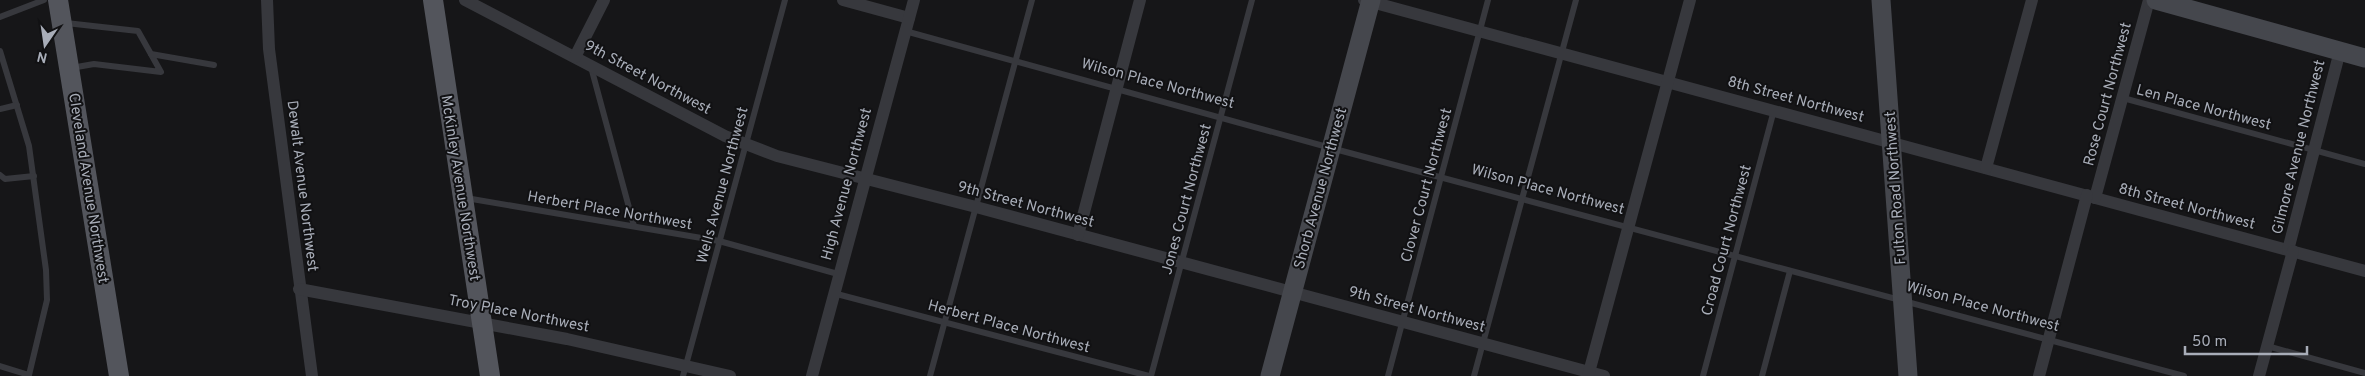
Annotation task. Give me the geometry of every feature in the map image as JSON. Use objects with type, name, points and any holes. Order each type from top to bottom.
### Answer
[{"type":"main road","name":"Cleveland Avenue Northwest","points":[[58,0],[119,376]]},
{"type":"main road","name":"McKinley Avenue Northwest","points":[[433,0],[490,376]]},
{"type":"street","name":"Dewalt Avenue Northwest","points":[[267,0],[269,49],[312,376]]},
{"type":"street","name":"9th Street Northwest","points":[[465,0],[746,145],[777,156],[976,207],[1483,343],[1589,374],[1604,376]]},
{"type":"street","points":[[575,57],[604,0]]},
{"type":"street","points":[[843,0],[909,18]]},
{"type":"street","name":"High Avenue Northwest","points":[[812,376],[833,292],[914,0]]},
{"type":"street","points":[[1078,235],[1140,0]]},
{"type":"street","points":[[1589,374],[1690,0]]},
{"type":"street","name":"Fulton Road Northwest","points":[[1881,0],[1908,376]]},
{"type":"street","points":[[1986,168],[2032,0]]},
{"type":"street","name":"Rose Court Northwest","points":[[2039,376],[2091,196],[2122,98],[2149,0]]},
{"type":"street","points":[[2157,0],[2365,58]]},
{"type":"street","name":"8th Street Northwest","points":[[1368,1],[2365,271]]},
{"type":"street","name":"Shorb Avenue Northwest","points":[[1270,376],[1368,1]]},
{"type":"street","name":"Gilmore Avenue Northwest","points":[[2259,376],[2340,51]]},
{"type":"street","name":"Troy Place Northwest","points":[[300,289],[482,322],[685,370],[730,376]]},
{"type":"lane","points":[[0,17],[44,0]]},
{"type":"lane","name":"Wells Avenue Northwest","points":[[685,370],[785,0]]},
{"type":"lane","points":[[930,376],[1032,0]]},
{"type":"lane","name":"Jones Court Northwest","points":[[1150,376],[1252,0]]},
{"type":"lane","name":"Clover Court Northwest","points":[[1388,376],[1488,0]]},
{"type":"lane","points":[[1474,376],[1576,0]]},
{"type":"lane","points":[[62,22],[138,31],[161,72],[94,64],[69,68]]},
{"type":"lane","name":"Wilson Place Northwest","points":[[905,31],[1441,178],[2184,376]]},
{"type":"lane","points":[[0,51],[29,146],[46,270],[47,300],[30,376],[0,366]]},
{"type":"lane","points":[[151,54],[214,65]]},
{"type":"lane","points":[[591,65],[634,226]]},
{"type":"lane","name":"Len Place Northwest","points":[[2122,98],[2365,164]]},
{"type":"lane","points":[[0,109],[16,104]]},
{"type":"lane","name":"Croad Court Northwest","points":[[1703,376],[1774,110]]},
{"type":"lane","points":[[0,175],[6,179],[34,176]]},
{"type":"lane","name":"Herbert Place Northwest","points":[[463,197],[719,241],[838,274]]},
{"type":"lane","points":[[1762,376],[1790,271]]},
{"type":"lane","name":"Herbert Place Northwest","points":[[833,292],[1150,376]]},
{"type":"lane","points":[[2267,346],[2365,373]]}]
